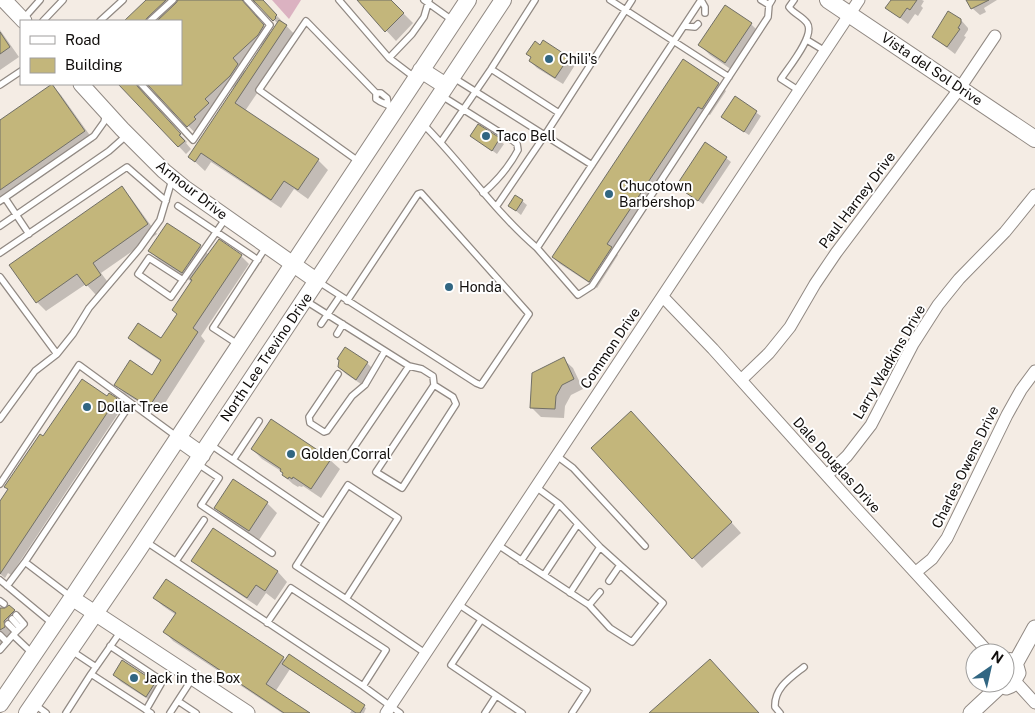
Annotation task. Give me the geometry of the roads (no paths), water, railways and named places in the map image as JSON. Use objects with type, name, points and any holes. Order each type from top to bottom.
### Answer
[{"type":"main road","name":"North Lee Trevino Drive","points":[[0,704],[360,162],[392,107],[419,74],[468,0]]},
{"type":"main road","name":"North Lee Trevino Drive","points":[[36,710],[70,650],[203,454],[503,0]]},
{"type":"main road","name":"Vista del Sol Drive","points":[[828,0],[1035,139]]},
{"type":"main road","points":[[419,74],[446,86]]},
{"type":"main road","points":[[178,438],[203,454]]},
{"type":"street","points":[[4,0],[23,20]]},
{"type":"street","name":"Common Drive","points":[[388,709],[859,0]]},
{"type":"street","name":"Paul Harney Drive","points":[[740,380],[769,353],[785,334],[800,313],[815,284],[836,253],[960,88],[995,36]]},
{"type":"street","name":"Armour Drive","points":[[82,85],[127,135],[172,178],[317,281]]},
{"type":"street","name":"Larry Wadkins Drive","points":[[828,475],[847,456],[871,425],[913,344],[938,305],[959,279],[1005,232],[1035,195]]},
{"type":"street","name":"Dale Douglas Drive","points":[[663,297],[980,643]]},
{"type":"street","name":"Charles Owens Drive","points":[[916,572],[932,559],[947,538],[1007,414],[1035,371]]},
{"type":"street","points":[[72,598],[122,629],[247,713]]},
{"type":"street","points":[[1015,655],[1035,628]]},
{"type":"street","points":[[1015,690],[1035,703]]},
{"type":"street","points":[[972,713],[994,693]]},
{"type":"lane","points":[[23,20],[40,0]]},
{"type":"lane","points":[[44,20],[63,0]]},
{"type":"lane","points":[[101,20],[123,0]]},
{"type":"lane","points":[[151,20],[173,0]]},
{"type":"lane","points":[[142,85],[193,140],[270,25],[247,0]]},
{"type":"lane","points":[[339,0],[389,58],[419,74]]},
{"type":"lane","points":[[441,142],[535,0]]},
{"type":"lane","points":[[610,0],[729,77]]},
{"type":"lane","points":[[496,207],[632,0]]},
{"type":"lane","points":[[537,248],[701,0],[705,7],[705,12]]},
{"type":"lane","points":[[422,123],[441,142],[496,207],[537,248],[578,295],[592,286],[768,17],[771,2],[761,0]]},
{"type":"lane","points":[[794,0],[789,7],[809,27],[807,40],[781,79],[798,90]]},
{"type":"lane","points":[[389,58],[412,34],[424,17],[427,1],[454,22]]},
{"type":"lane","points":[[360,162],[259,90],[306,21],[376,93],[381,93],[387,98],[392,107]]},
{"type":"lane","points":[[684,26],[695,27],[698,24]]},
{"type":"lane","points":[[807,40],[825,51]]},
{"type":"lane","points":[[491,68],[559,113]]},
{"type":"lane","points":[[0,86],[20,72]]},
{"type":"lane","points":[[446,86],[475,92],[592,165]]},
{"type":"lane","points":[[446,86],[463,109],[516,144],[518,150],[504,172],[483,192]]},
{"type":"lane","points":[[29,234],[2,199],[94,136],[104,122],[106,112]]},
{"type":"lane","points":[[0,226],[109,151],[127,135]]},
{"type":"lane","points":[[0,253],[127,167],[166,201]]},
{"type":"lane","points":[[0,419],[35,371],[57,354],[73,334],[89,308],[140,248],[160,220],[172,178]]},
{"type":"lane","points":[[317,281],[481,386],[529,314],[421,193],[418,194],[347,300]]},
{"type":"lane","points":[[178,206],[258,260]]},
{"type":"lane","points":[[183,280],[149,258],[138,274],[171,296],[183,280],[226,218]]},
{"type":"lane","points":[[239,346],[213,328],[268,246]]},
{"type":"lane","points":[[0,277],[57,354]]},
{"type":"lane","points":[[321,324],[340,296]]},
{"type":"lane","points":[[305,300],[408,366],[422,369],[433,376],[434,385],[376,472],[402,488],[456,404],[454,397],[434,385]]},
{"type":"lane","points":[[337,334],[343,324]]},
{"type":"lane","points":[[338,374],[309,417],[310,423],[324,432],[327,431],[352,396],[365,385],[385,351]]},
{"type":"lane","points":[[0,484],[79,365],[178,438]]},
{"type":"lane","points":[[346,459],[408,366]]},
{"type":"lane","points":[[7,586],[131,403]]},
{"type":"lane","points":[[233,460],[260,421]]},
{"type":"lane","points":[[203,454],[233,460],[324,522]]},
{"type":"lane","points":[[203,454],[218,478],[201,504],[272,552]]},
{"type":"lane","points":[[557,456],[573,468],[645,546]]},
{"type":"lane","points":[[346,599],[398,518],[348,485],[296,566],[426,653]]},
{"type":"lane","points":[[498,545],[589,605],[610,628],[632,642],[663,603],[600,547],[559,504],[536,487]]},
{"type":"lane","points":[[521,561],[559,504]]},
{"type":"lane","points":[[176,561],[204,520]]},
{"type":"lane","points":[[544,576],[578,524]]},
{"type":"lane","points":[[145,540],[363,686],[388,709],[400,713]]},
{"type":"lane","points":[[570,592],[600,547]]},
{"type":"lane","points":[[25,562],[72,598]]},
{"type":"lane","points":[[609,581],[620,565]]},
{"type":"lane","points":[[0,580],[54,625]]},
{"type":"lane","points":[[267,623],[291,588],[386,650],[363,686]]},
{"type":"lane","points":[[589,605],[600,592]]},
{"type":"lane","points":[[458,604],[587,690],[572,713]]},
{"type":"lane","points":[[18,630],[12,620],[34,654]]},
{"type":"lane","points":[[482,620],[451,665],[522,713]]},
{"type":"lane","points":[[66,713],[122,629]]},
{"type":"lane","points":[[0,650],[18,630]]},
{"type":"lane","points":[[0,635],[7,642]]},
{"type":"lane","points":[[91,674],[148,711],[161,684],[158,678],[110,646]]},
{"type":"lane","points":[[70,650],[96,667]]},
{"type":"lane","points":[[780,713],[775,707],[774,696],[787,681],[804,667]]},
{"type":"lane","points":[[170,713],[193,677]]},
{"type":"lane","points":[[485,713],[496,696]]},
{"type":"lane","points":[[178,701],[196,713]]},
{"type":"place","name":"Chili's","points":[[549,59]]},
{"type":"place","name":"Taco Bell","points":[[486,136]]},
{"type":"place","name":"Chucotown Barbershop","points":[[609,194]]},
{"type":"place","name":"Honda","points":[[449,287]]},
{"type":"place","name":"Dollar Tree","points":[[87,407]]},
{"type":"place","name":"Golden Corral","points":[[291,454]]},
{"type":"place","name":"Jack in the Box","points":[[134,678]]}]
